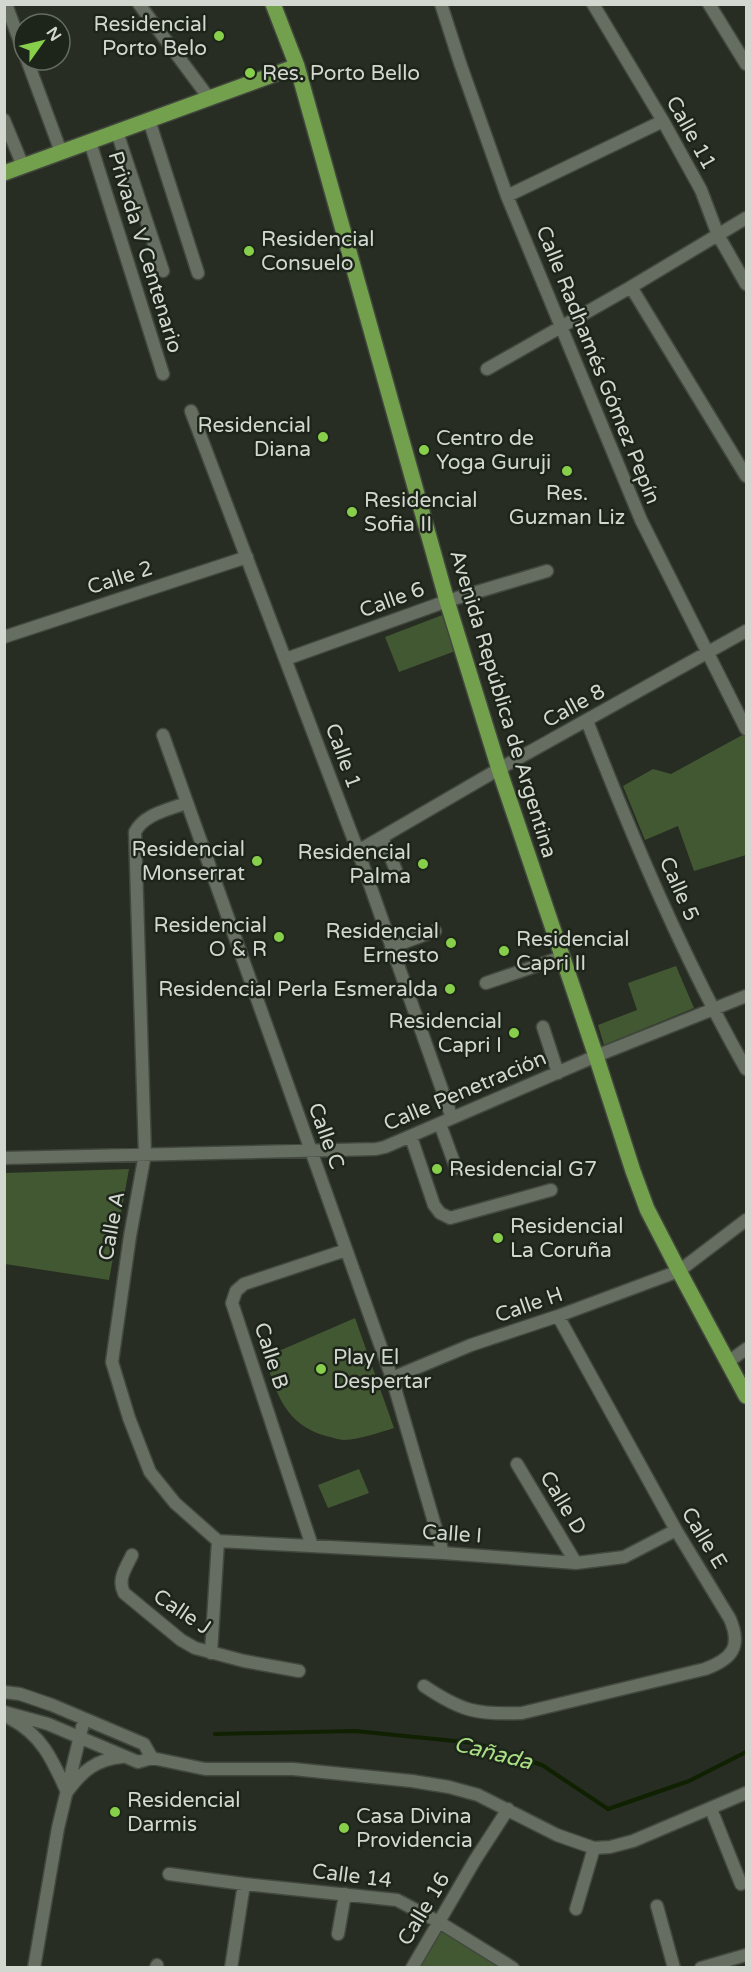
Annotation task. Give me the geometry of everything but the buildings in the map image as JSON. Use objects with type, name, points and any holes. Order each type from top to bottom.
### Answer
[{"type":"main road","name":"Avenida República de Argentina","points":[[273,4],[297,66],[447,601],[499,769],[633,1171],[647,1209],[747,1396]]},
{"type":"main road","points":[[4,173],[297,66]]},
{"type":"street","points":[[6,4],[12,20]]},
{"type":"street","points":[[139,4],[209,98]]},
{"type":"street","name":"Calle Radhamés Gómez Pepín","points":[[441,4],[507,196],[641,520],[747,729]]},
{"type":"street","name":"Calle 11","points":[[592,4],[663,121],[701,190],[718,235],[747,284]]},
{"type":"street","points":[[709,4],[747,64]]},
{"type":"street","points":[[31,72],[61,152]]},
{"type":"street","points":[[4,120],[23,166]]},
{"type":"street","points":[[149,120],[198,273]]},
{"type":"street","points":[[507,196],[663,121]]},
{"type":"street","points":[[117,132],[163,271]]},
{"type":"street","name":"Privada V Centenario","points":[[90,141],[163,374]]},
{"type":"street","points":[[487,369],[747,218]]},
{"type":"street","points":[[631,287],[747,476]]},
{"type":"street","name":"Calle 1","points":[[191,411],[358,851],[446,1121],[456,1168]]},
{"type":"street","name":"Calle 2","points":[[4,637],[247,557]]},
{"type":"street","name":"Calle 6","points":[[286,659],[447,601],[547,571]]},
{"type":"street","name":"Calle 8","points":[[358,851],[499,769],[747,631]]},
{"type":"street","name":"Calle 5","points":[[587,721],[618,801],[712,1010],[747,1070]]},
{"type":"street","name":"Calle C","points":[[163,735],[392,1378],[443,1553]]},
{"type":"street","name":"Calle A","points":[[186,803],[148,818],[138,825],[135,832],[145,1154],[130,1236],[112,1362],[129,1418],[150,1472],[175,1503],[218,1541]]},
{"type":"street","points":[[382,837],[398,875]]},
{"type":"street","points":[[391,947],[435,931]]},
{"type":"street","points":[[486,983],[562,957]]},
{"type":"street","name":"Calle Penetración","points":[[4,1158],[376,1149],[411,1137],[596,1056],[747,996]]},
{"type":"street","points":[[543,1027],[558,1073]]},
{"type":"street","points":[[411,1137],[434,1205],[440,1213],[450,1218],[551,1190]]},
{"type":"street","name":"Calle H","points":[[392,1378],[471,1345],[558,1316],[679,1271],[747,1220]]},
{"type":"street","name":"Calle B","points":[[312,1546],[232,1302],[236,1291],[244,1284],[346,1250]]},
{"type":"street","name":"Calle E","points":[[424,1686],[449,1703],[468,1710],[493,1714],[522,1713],[718,1664],[730,1656],[735,1644],[736,1632],[730,1619],[676,1530],[558,1316]]},
{"type":"street","points":[[728,1362],[747,1349]]},
{"type":"street","name":"Calle D","points":[[517,1464],[576,1563]]},
{"type":"street","name":"Calle I","points":[[218,1541],[443,1553],[576,1563],[624,1557],[676,1530]]},
{"type":"street","points":[[212,1653],[218,1541]]},
{"type":"street","name":"Calle J","points":[[132,1556],[122,1575],[124,1593],[181,1640],[195,1648],[212,1653],[299,1671]]},
{"type":"street","points":[[4,1692],[20,1694],[144,1744],[152,1758]]},
{"type":"street","points":[[4,1714],[48,1724],[138,1762],[152,1758],[224,1771],[293,1769],[412,1781],[478,1795],[557,1835],[594,1848],[610,1847],[633,1840],[747,1792]]},
{"type":"street","points":[[4,1714],[26,1727],[39,1741],[50,1756],[67,1791]]},
{"type":"street","points":[[34,1968],[56,1837],[84,1719]]},
{"type":"street","points":[[67,1791],[88,1768],[98,1762],[108,1758],[126,1757]]},
{"type":"street","name":"Calle 16","points":[[412,1968],[508,1809]]},
{"type":"street","points":[[711,1809],[741,1884]]},
{"type":"street","points":[[576,1909],[594,1848]]},
{"type":"street","name":"Calle 14","points":[[169,1874],[398,1900],[439,1922],[513,1968]]},
{"type":"street","points":[[231,1968],[244,1884]]},
{"type":"street","points":[[338,1934],[345,1894]]},
{"type":"street","points":[[657,1906],[674,1968]]},
{"type":"street","points":[[701,1968],[747,1955]]},
{"type":"green space","points":[[445,614],[458,650],[399,672],[385,637]]},
{"type":"green space","points":[[746,733],[746,855],[694,871],[678,826],[645,840],[623,786],[653,769],[671,774]]},
{"type":"green space","points":[[676,966],[694,1008],[604,1045],[598,1025],[637,1010],[628,983]]},
{"type":"green space","points":[[129,1169],[109,1280],[5,1264],[5,1173]]},
{"type":"green space","name":"Play El Despertar","points":[[355,1318],[394,1428],[342,1440],[312,1431],[292,1416],[279,1395],[265,1357]]},
{"type":"green space","points":[[359,1469],[369,1493],[328,1508],[318,1485]]},
{"type":"green space","points":[[439,1922],[514,1968],[412,1968]]},
{"type":"waterway","name":"Cañada","points":[[215,1734],[355,1731],[475,1743],[542,1765],[608,1809],[689,1781],[746,1752]]},
{"type":"place","name":"Residencial Porto Belo","points":[[219,36]]},
{"type":"place","name":"Res. Porto Bello","points":[[250,73]]},
{"type":"place","name":"Residencial Consuelo","points":[[249,251]]},
{"type":"place","name":"Residencial Diana","points":[[323,437]]},
{"type":"place","name":"Centro de Yoga Guruji","points":[[424,450]]},
{"type":"place","name":"Res. Guzman Liz","points":[[567,471]]},
{"type":"place","name":"Residencial Sofia II","points":[[352,512]]},
{"type":"place","name":"Residencial Monserrat","points":[[257,861]]},
{"type":"place","name":"Residencial Palma","points":[[423,864]]},
{"type":"place","name":"Residencial O & R","points":[[279,937]]},
{"type":"place","name":"Residencial Ernesto","points":[[451,943]]},
{"type":"place","name":"Residencial Capri II","points":[[504,951]]},
{"type":"place","name":"Residencial Perla Esmeralda","points":[[450,989]]},
{"type":"place","name":"Residencial Capri I","points":[[514,1033]]},
{"type":"place","name":"Residencial G7","points":[[437,1169]]},
{"type":"place","name":"Residencial La Coruña","points":[[498,1238]]},
{"type":"place","name":"Play El Despertar","points":[[321,1369]]},
{"type":"place","name":"Residencial Darmis","points":[[115,1812]]},
{"type":"place","name":"Casa Divina Providencia","points":[[344,1828]]}]
